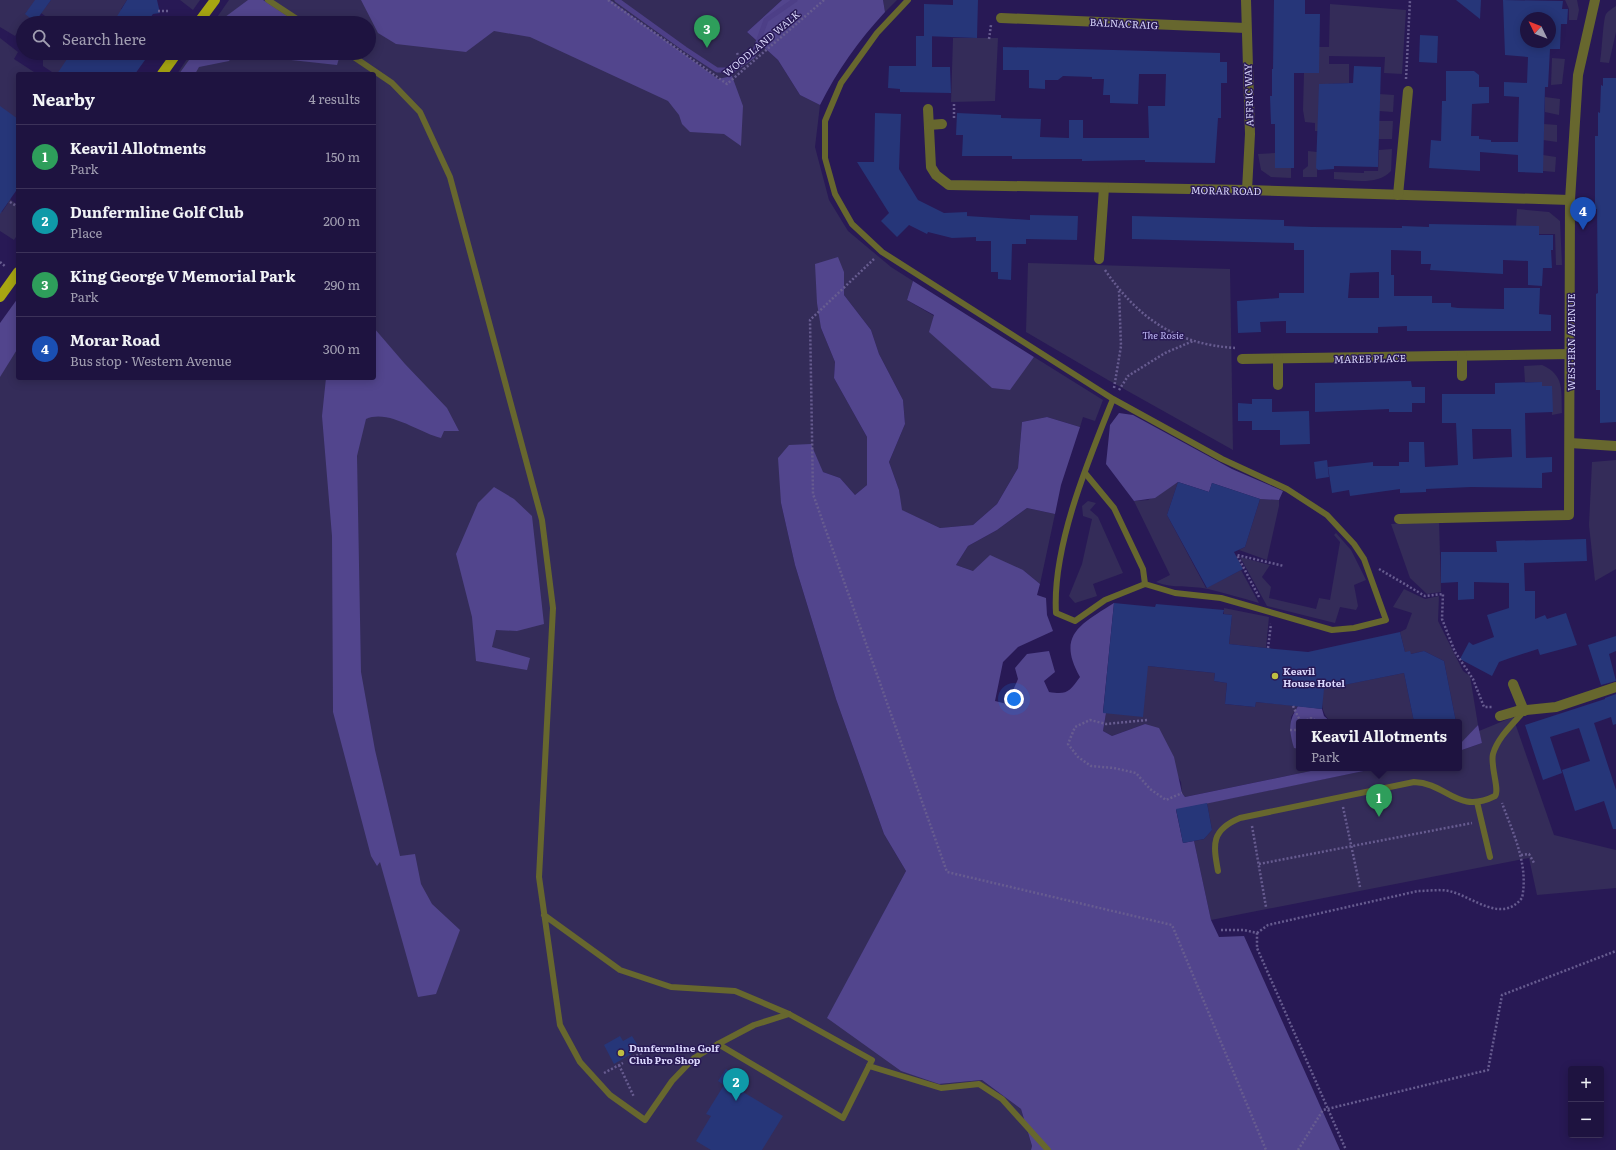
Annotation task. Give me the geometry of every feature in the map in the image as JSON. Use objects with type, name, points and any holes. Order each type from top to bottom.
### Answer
[{"type":"main road","points":[[203,16],[215,0]]},
{"type":"main road","points":[[163,72],[172,60]]},
{"type":"main road","points":[[0,297],[16,275]]},
{"type":"street","name":"AFFRIC WAY","points":[[1246,0],[1250,134],[1247,190]]},
{"type":"street","name":"WESTERN AVENUE","points":[[1398,519],[1569,515],[1570,200],[1578,75],[1594,0]]},
{"type":"street","name":"BALNACRAIG","points":[[1001,18],[1246,28]]},
{"type":"street","points":[[1398,195],[1408,91]]},
{"type":"street","name":"MORAR ROAD","points":[[928,109],[931,167],[936,175],[949,185],[1247,190],[1570,200]]},
{"type":"street","points":[[929,125],[942,124]]},
{"type":"street","points":[[1099,258],[1104,188]]},
{"type":"street","name":"MAREE PLACE","points":[[1242,359],[1570,354]]},
{"type":"street","points":[[1462,356],[1462,376]]},
{"type":"street","points":[[1278,359],[1278,385]]},
{"type":"street","points":[[1570,443],[1616,446]]},
{"type":"street","points":[[1513,684],[1524,711]]},
{"type":"street","points":[[1500,716],[1556,707],[1616,687]]},
{"type":"lane","points":[[268,0],[292,16]]},
{"type":"lane","points":[[908,0],[877,33],[841,83],[825,121],[825,158],[834,194],[852,224],[882,252],[1112,399],[1222,459],[1286,489],[1327,515],[1354,544],[1364,559],[1386,620],[1354,628],[1332,630],[1221,598],[1175,593],[1145,584],[1105,600],[1075,621],[1056,613],[1055,592],[1064,540],[1085,473],[1112,399]]},
{"type":"lane","points":[[358,60],[376,72]]},
{"type":"lane","points":[[376,72],[392,83],[420,112],[450,177],[542,520],[553,608],[539,877],[560,1025],[580,1062],[594,1078],[610,1095],[645,1120],[672,1081],[694,1058],[754,1024],[789,1014]]},
{"type":"lane","points":[[1085,473],[1114,508],[1143,569],[1145,584]]},
{"type":"lane","points":[[1218,871],[1214,849],[1215,840],[1219,831],[1233,821],[1250,816],[1418,782],[1429,784],[1460,801],[1477,802],[1492,798],[1497,794],[1492,770],[1493,755],[1503,735],[1524,711]]},
{"type":"lane","points":[[1477,802],[1490,857]]},
{"type":"lane","points":[[544,915],[620,970],[671,987],[735,991],[789,1014],[872,1060],[843,1118],[718,1044]]},
{"type":"lane","points":[[869,1066],[941,1088],[979,1084],[1002,1099],[1048,1150]]},
{"type":"path","name":"WOODLAND WALK","points":[[608,0],[727,84],[824,0]]},
{"type":"path","points":[[1408,91],[1406,79],[1410,0]]},
{"type":"path","points":[[158,11],[168,11]]},
{"type":"path","points":[[737,53],[744,69]]},
{"type":"path","points":[[10,202],[16,206]]},
{"type":"path","points":[[882,252],[810,320],[813,494],[947,872],[1172,925],[1266,1150]]},
{"type":"path","points":[[1099,258],[1119,291],[1141,312],[1162,328],[1192,341],[1212,346],[1237,348],[1242,359]]},
{"type":"path","points":[[1112,399],[1121,346],[1119,291]]},
{"type":"path","points":[[1112,399],[1128,376],[1165,353],[1192,341]]},
{"type":"path","points":[[1268,648],[1269,612],[1237,555],[1284,566]]},
{"type":"path","points":[[1364,559],[1425,596],[1443,594],[1442,619],[1455,652],[1473,679],[1484,706],[1493,708],[1500,716]]},
{"type":"path","points":[[1293,706],[1300,719]]},
{"type":"path","points":[[1147,720],[1106,724],[1090,720],[1075,727],[1068,744],[1078,757],[1091,766],[1114,768],[1136,773],[1150,789],[1166,800],[1182,793]]},
{"type":"path","points":[[1290,730],[1296,730]]},
{"type":"path","points":[[1346,1150],[1257,948],[1257,934],[1268,924],[1418,891],[1449,891],[1494,909],[1504,910],[1512,908],[1522,898],[1524,892],[1524,874],[1521,855],[1502,802],[1497,794]]},
{"type":"path","points":[[1341,797],[1350,846],[1360,887]]},
{"type":"path","points":[[1250,816],[1266,907]]},
{"type":"path","points":[[1259,864],[1481,821]]},
{"type":"path","points":[[1521,855],[1530,854],[1534,863]]},
{"type":"path","points":[[1221,930],[1244,930],[1257,934]]},
{"type":"path","points":[[1298,1150],[1322,1110],[1488,1070],[1502,995],[1616,950]]},
{"type":"path","points":[[629,1059],[644,1052],[696,1046]]},
{"type":"path","points":[[594,1078],[623,1063]]},
{"type":"path","points":[[618,1065],[635,1100]]},
{"type":"green space","points":[[0,0],[35,0],[35,16],[16,16],[15,36],[0,27]]},
{"type":"green space","points":[[51,0],[127,0],[121,9],[131,16],[45,16],[41,13]]},
{"type":"green space","points":[[180,0],[200,0],[193,10]]},
{"type":"green space","points":[[229,0],[782,0],[747,32],[778,60],[800,95],[820,105],[815,147],[829,200],[848,231],[891,267],[913,281],[907,300],[1025,369],[1034,357],[1103,400],[1095,421],[1083,417],[1080,427],[1047,417],[1022,422],[1018,468],[997,504],[973,525],[940,528],[901,510],[899,490],[889,462],[905,424],[903,400],[879,354],[871,330],[844,295],[844,272],[821,328],[835,362],[834,378],[867,437],[867,485],[855,495],[840,478],[823,472],[781,503],[795,565],[836,699],[884,834],[906,871],[828,1018],[939,1084],[982,1080],[1021,1109],[1032,1146],[1031,1150],[0,1150],[0,326],[16,303],[16,380],[376,380],[376,72],[178,72],[186,60],[376,60],[376,16],[218,16]]},
{"type":"green space","points":[[883,0],[897,0],[885,12]]},
{"type":"green space","points":[[1565,0],[1577,0],[1579,10],[1577,20],[1569,20],[1569,9]]},
{"type":"green space","points":[[1330,4],[1406,10],[1402,74],[1384,73],[1385,57],[1329,56],[1329,64],[1349,64],[1349,83],[1328,84],[1326,131],[1315,131],[1315,123],[1305,122],[1303,110],[1304,73],[1319,73],[1319,64],[1306,64],[1307,47],[1329,47]]},
{"type":"green space","points":[[1616,6],[1616,32],[1609,63],[1600,62],[1605,17],[1608,12]]},
{"type":"green space","points":[[0,38],[16,50],[14,59],[34,72],[16,72],[16,125],[0,171]]},
{"type":"green space","points":[[953,38],[998,38],[995,101],[951,102]]},
{"type":"green space","points":[[1552,58],[1565,59],[1562,84],[1551,85]]},
{"type":"green space","points":[[43,60],[76,60],[84,72],[52,72],[43,66]]},
{"type":"green space","points":[[1379,94],[1394,95],[1393,112],[1379,111]]},
{"type":"green space","points":[[1545,97],[1560,99],[1559,115],[1545,112]]},
{"type":"green space","points":[[1379,121],[1393,121],[1392,139],[1378,139]]},
{"type":"green space","points":[[1544,124],[1557,125],[1557,142],[1543,140]]},
{"type":"green space","points":[[1392,149],[1391,171],[1385,176],[1379,179],[1364,181],[1334,179],[1334,172],[1364,173],[1364,171],[1378,171],[1379,150]]},
{"type":"green space","points":[[1308,151],[1317,152],[1317,177],[1303,177],[1303,170],[1308,166]]},
{"type":"green space","points":[[1275,153],[1275,168],[1291,168],[1291,178],[1271,177],[1261,170],[1258,154]]},
{"type":"green space","points":[[1543,155],[1556,157],[1555,172],[1543,171]]},
{"type":"green space","points":[[0,192],[16,204],[16,237],[14,240],[0,231],[0,212],[2,212],[8,203],[0,197]]},
{"type":"green space","points":[[1517,209],[1549,212],[1560,221],[1562,265],[1556,265],[1555,234],[1539,234],[1516,226]]},
{"type":"green space","name":"The Rosie","points":[[1028,263],[1230,269],[1233,450],[1026,332]]},
{"type":"green space","points":[[1542,365],[1555,374],[1558,379],[1561,391],[1562,413],[1552,415],[1552,386],[1542,386],[1541,382],[1525,382],[1524,366]]},
{"type":"green space","points":[[1616,460],[1616,569],[1595,581],[1589,525],[1592,462]]},
{"type":"green space","points":[[1178,482],[1167,515],[1206,588],[1241,570],[1259,603],[1208,589],[1175,586],[1156,582],[1170,575],[1134,501],[1148,500]]},
{"type":"green space","points":[[1260,499],[1279,500],[1267,560],[1239,550],[1245,547]]},
{"type":"green space","points":[[1088,501],[1096,503],[1090,510],[1098,517],[1123,573],[1093,584],[1097,596],[1075,603],[1069,596],[1082,564],[1092,519],[1083,516],[1082,506]]},
{"type":"green space","points":[[1027,508],[1055,514],[1040,584],[1023,570],[973,571],[956,565],[968,546],[997,530]]},
{"type":"green space","points":[[1439,520],[1441,592],[1427,594],[1410,578],[1391,524]]},
{"type":"green space","points":[[1336,533],[1351,550],[1366,580],[1354,585],[1358,606],[1356,610],[1340,607],[1335,623],[1267,606],[1240,557],[1270,565],[1262,577],[1271,587],[1269,598],[1316,609],[1319,598],[1330,600],[1340,542],[1334,535]]},
{"type":"green space","points":[[1404,589],[1425,599],[1439,596],[1438,621],[1463,671],[1470,676],[1478,725],[1462,743],[1462,719],[1455,719],[1444,661],[1424,651],[1411,654],[1405,652],[1400,632],[1406,629],[1412,613],[1393,607]]},
{"type":"green space","points":[[1224,608],[1269,617],[1266,648],[1229,644],[1232,615],[1224,614]]},
{"type":"green space","points":[[1148,666],[1215,673],[1214,681],[1227,683],[1225,704],[1255,707],[1256,702],[1298,706],[1291,717],[1294,747],[1296,748],[1296,771],[1311,771],[1185,797],[1182,793],[1181,782],[1145,724],[1112,736],[1103,731],[1106,713]]},
{"type":"green space","points":[[1404,673],[1413,719],[1328,719],[1322,705],[1324,685],[1328,688]]},
{"type":"green space","points":[[1513,717],[1554,835],[1616,850],[1616,888],[1537,895],[1529,858],[1211,920],[1194,841],[1204,839],[1212,830],[1207,803],[1363,771],[1462,771],[1462,750],[1482,743],[1479,731]]},
{"type":"shaded area","points":[[248,0],[263,0],[287,16],[226,16]]},
{"type":"shaded area","points":[[361,0],[610,0],[718,79],[732,76],[743,106],[741,146],[724,134],[690,132],[682,124],[679,115],[668,101],[530,37],[494,31],[466,52],[396,44],[378,33],[376,29],[376,16],[369,16]]},
{"type":"shaded area","points":[[782,0],[883,0],[885,12],[849,56],[820,105],[800,95],[778,60],[747,32]]},
{"type":"shaded area","points":[[189,60],[230,60],[199,67],[196,72],[180,72]]},
{"type":"shaded area","points":[[291,60],[338,60],[337,65]]},
{"type":"shaded area","points":[[838,257],[844,272],[844,295],[871,330],[879,354],[903,400],[905,424],[889,462],[899,490],[902,510],[940,528],[973,525],[997,504],[1018,468],[1022,422],[1047,417],[1080,427],[1061,485],[1055,514],[1027,508],[997,530],[968,546],[956,565],[973,571],[990,555],[1023,570],[1040,584],[1037,595],[1046,598],[1047,615],[1053,631],[1018,647],[1003,662],[995,701],[1007,704],[1018,679],[1015,668],[1027,654],[1049,651],[1055,672],[1044,681],[1049,692],[1064,693],[1070,689],[1080,677],[1073,663],[1071,651],[1072,641],[1076,632],[1091,618],[1114,603],[1103,712],[1106,713],[1103,731],[1112,736],[1145,724],[1159,728],[1174,757],[1182,793],[1185,797],[1311,771],[1364,771],[1176,810],[1183,843],[1194,841],[1211,920],[1219,937],[1244,936],[1340,1150],[1031,1150],[1032,1146],[1021,1109],[982,1080],[939,1084],[901,1071],[827,1018],[906,871],[884,834],[836,699],[795,565],[781,503],[778,458],[789,445],[811,444],[823,472],[840,478],[855,495],[867,485],[867,437],[834,378],[835,362],[821,328],[817,303],[815,264]]},
{"type":"shaded area","points":[[913,281],[1034,357],[1010,390],[992,388],[929,332],[934,315],[907,300]]},
{"type":"shaded area","points":[[16,301],[16,351],[0,377],[0,323]]},
{"type":"shaded area","points":[[376,330],[405,364],[447,408],[459,431],[444,431],[441,438],[394,419],[375,417],[366,419],[357,456],[361,672],[375,750],[400,856],[415,854],[421,884],[432,904],[460,930],[436,994],[418,997],[380,862],[377,866],[371,856],[333,712],[332,536],[322,416],[326,380],[376,380]]},
{"type":"shaded area","points":[[1119,413],[1133,415],[1232,469],[1283,491],[1279,500],[1260,499],[1212,483],[1209,492],[1178,482],[1155,498],[1134,501],[1106,464],[1110,425]]},
{"type":"shaded area","points":[[494,487],[514,499],[532,516],[544,624],[517,631],[496,630],[492,647],[530,658],[527,670],[476,661],[472,617],[456,554],[478,503]]},
{"type":"shaded area","points":[[1298,706],[1322,709],[1324,716],[1328,719],[1296,719],[1296,748],[1294,748],[1290,731],[1292,717]]},
{"type":"shaded area","points":[[1478,725],[1482,743],[1462,750],[1462,742]]},
{"type":"building","points":[[35,0],[51,0],[39,16],[28,16],[25,14]]},
{"type":"building","points":[[127,0],[157,0],[160,13],[153,14],[151,16],[117,16]]},
{"type":"building","points":[[953,0],[978,0],[977,38],[924,36],[924,4],[953,5]]},
{"type":"building","points":[[1274,0],[1305,0],[1305,14],[1320,14],[1319,73],[1294,73],[1294,168],[1275,168],[1275,124],[1271,124],[1270,96],[1272,96]]},
{"type":"building","points":[[1456,0],[1481,0],[1480,19]]},
{"type":"building","points":[[1503,0],[1563,1],[1562,9],[1568,9],[1567,24],[1561,24],[1560,49],[1550,49],[1548,87],[1545,87],[1543,173],[1518,172],[1518,155],[1480,152],[1480,171],[1429,168],[1431,140],[1441,141],[1442,101],[1446,101],[1446,71],[1474,71],[1479,75],[1479,87],[1489,87],[1489,103],[1472,104],[1471,136],[1479,136],[1479,139],[1491,140],[1491,142],[1518,142],[1519,97],[1504,96],[1504,82],[1527,83],[1528,57],[1505,55]]},
{"type":"building","points":[[1420,35],[1438,36],[1437,63],[1419,62]]},
{"type":"building","points":[[916,36],[932,36],[932,67],[950,67],[951,93],[900,92],[900,89],[888,88],[889,66],[916,66]]},
{"type":"building","points":[[1003,47],[1220,53],[1220,62],[1227,62],[1227,83],[1221,83],[1221,118],[1218,118],[1215,163],[1145,162],[1145,160],[1082,161],[1082,159],[1012,159],[1012,156],[962,156],[963,135],[956,135],[957,113],[1001,115],[1001,118],[1041,119],[1040,137],[1069,138],[1069,120],[1083,120],[1083,138],[1149,138],[1148,106],[1165,106],[1166,74],[1139,74],[1138,104],[1110,103],[1110,95],[1103,95],[1104,79],[1063,76],[1058,80],[1045,80],[1045,89],[1029,88],[1029,70],[1003,70]]},
{"type":"building","points":[[66,60],[145,60],[136,72],[58,72]]},
{"type":"building","points":[[1354,66],[1381,67],[1378,167],[1334,166],[1334,169],[1318,170],[1316,168],[1319,84],[1353,83]]},
{"type":"building","points":[[1603,78],[1616,78],[1616,422],[1600,423],[1600,390],[1596,390],[1596,294],[1598,293],[1597,209],[1595,209],[1595,136],[1598,136],[1598,112],[1600,113],[1601,85],[1603,86]]},
{"type":"building","points":[[0,106],[16,118],[16,191],[0,214]]},
{"type":"building","points":[[875,113],[901,114],[899,169],[918,200],[944,213],[967,212],[967,216],[1030,220],[1030,215],[1078,216],[1077,240],[1026,239],[1026,244],[1012,244],[1011,280],[998,279],[998,272],[991,272],[991,241],[976,241],[976,237],[952,238],[928,232],[927,234],[909,225],[897,237],[881,221],[889,213],[857,162],[874,162]]},
{"type":"building","points":[[1132,216],[1284,220],[1284,226],[1313,227],[1402,228],[1402,226],[1429,227],[1429,224],[1539,226],[1539,235],[1553,235],[1553,250],[1551,250],[1552,268],[1543,268],[1542,286],[1528,285],[1528,261],[1503,260],[1503,274],[1430,270],[1431,264],[1421,264],[1421,251],[1391,250],[1391,275],[1394,275],[1394,296],[1432,296],[1432,303],[1451,303],[1451,307],[1458,308],[1504,309],[1504,288],[1540,288],[1539,314],[1551,315],[1551,331],[1407,331],[1407,326],[1378,327],[1378,333],[1286,333],[1286,321],[1260,322],[1261,332],[1238,333],[1237,301],[1279,298],[1279,293],[1304,293],[1304,250],[1294,250],[1294,243],[1132,239]],"holes":[[[1379,272],[1379,298],[1348,298],[1350,273]]]},
{"type":"building","points":[[1411,381],[1412,387],[1425,387],[1425,403],[1412,403],[1412,412],[1389,412],[1389,409],[1315,412],[1315,383]]},
{"type":"building","points":[[1542,382],[1542,386],[1552,386],[1553,412],[1525,413],[1526,458],[1552,457],[1552,472],[1542,473],[1542,488],[1471,487],[1426,489],[1426,492],[1400,493],[1400,489],[1350,496],[1349,490],[1332,493],[1328,467],[1373,462],[1373,466],[1399,466],[1399,462],[1409,462],[1409,442],[1424,442],[1425,467],[1458,465],[1456,423],[1442,423],[1442,394],[1495,394],[1495,383]],"holes":[[[1472,429],[1511,429],[1512,457],[1473,459]]]},
{"type":"building","points":[[1252,399],[1272,399],[1272,412],[1309,411],[1310,444],[1280,445],[1280,430],[1252,430],[1252,421],[1238,421],[1238,403],[1252,404]]},
{"type":"building","points":[[1327,460],[1329,477],[1316,479],[1314,462]]},
{"type":"building","points":[[1178,482],[1209,492],[1212,483],[1260,499],[1245,547],[1234,552],[1243,569],[1207,588],[1167,515]]},
{"type":"building","points":[[1586,539],[1587,561],[1524,563],[1525,591],[1535,591],[1535,619],[1545,615],[1547,619],[1566,613],[1577,645],[1540,655],[1538,649],[1499,662],[1492,676],[1460,659],[1469,642],[1473,645],[1494,637],[1487,615],[1509,608],[1509,583],[1474,582],[1474,599],[1458,600],[1458,582],[1441,583],[1441,552],[1497,552],[1496,541]]},
{"type":"building","points":[[1114,603],[1155,607],[1156,604],[1224,610],[1223,614],[1232,615],[1229,644],[1266,648],[1308,652],[1400,632],[1405,652],[1410,651],[1411,654],[1424,651],[1444,661],[1455,719],[1413,719],[1404,673],[1324,689],[1322,709],[1256,702],[1255,707],[1225,704],[1227,683],[1214,681],[1215,673],[1148,666],[1143,717],[1103,713]]},
{"type":"building","points":[[1616,636],[1616,651],[1609,654],[1616,681],[1601,685],[1588,645]]},
{"type":"building","points":[[1616,694],[1616,724],[1613,725],[1611,717],[1594,723],[1616,790],[1616,829],[1613,829],[1604,801],[1575,811],[1562,770],[1590,761],[1579,728],[1550,737],[1562,773],[1543,780],[1525,725]]},
{"type":"building","points":[[1207,803],[1212,830],[1204,839],[1183,843],[1176,809]]},
{"type":"building","name":"Dunfermline Golf Club Pro Shop","points":[[620,1036],[623,1041],[632,1036],[640,1049],[614,1064],[604,1045]]},
{"type":"building","points":[[726,1069],[744,1080],[738,1089],[783,1116],[762,1150],[711,1150],[696,1141],[711,1116],[706,1114],[724,1085],[718,1081]]},
{"type":"waterway","points":[[617,0],[717,70],[733,70],[753,56],[766,20],[795,0]]},
{"type":"place","name":"King George V Memorial Park","points":[[707,48]]},
{"type":"place","name":"Morar Road","points":[[1583,230]]},
{"type":"place","name":"Keavil House Hotel","points":[[1275,676]]},
{"type":"place","name":"Keavil Allotments","points":[[1379,817]]},
{"type":"place","name":"Dunfermline Golf Club Pro Shop","points":[[621,1053]]},
{"type":"place","name":"Dunfermline Golf Club","points":[[736,1101]]}]
